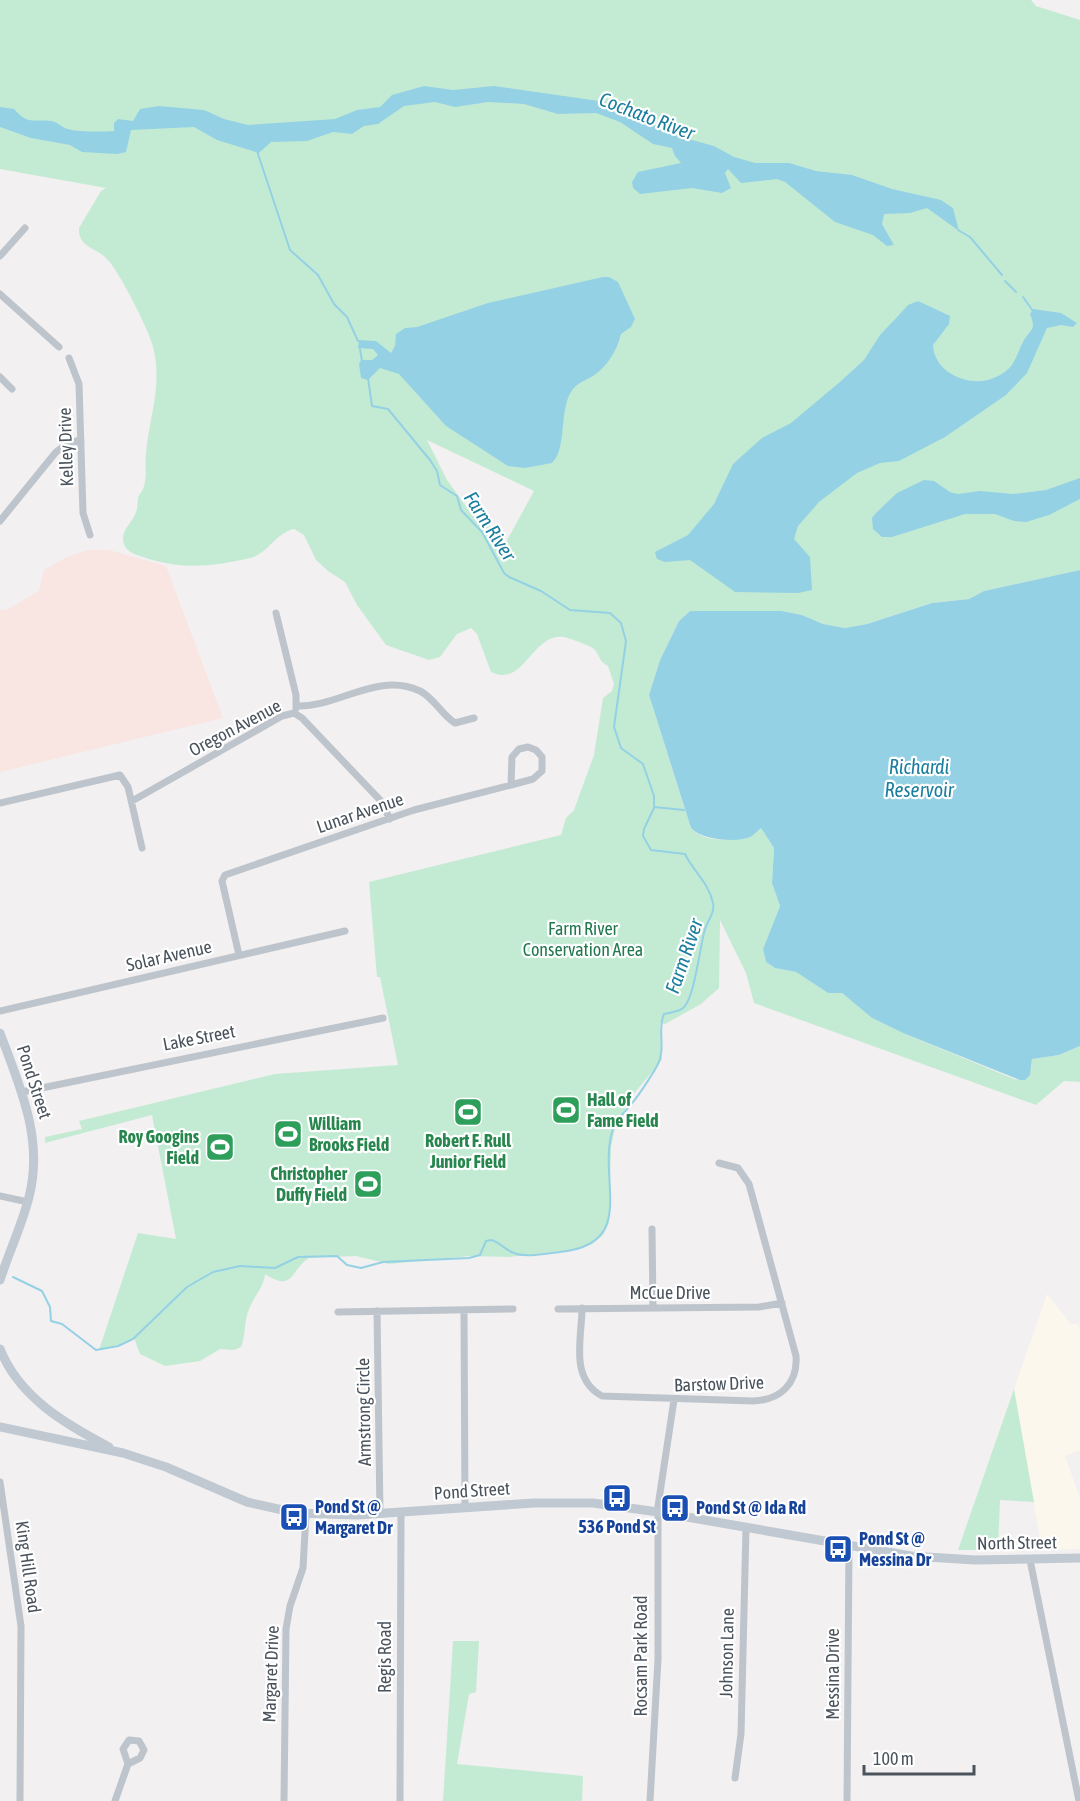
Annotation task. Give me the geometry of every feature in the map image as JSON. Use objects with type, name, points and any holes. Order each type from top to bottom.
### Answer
[{"type":"main road","name":"Pond Street","points":[[0,1033],[30,1115],[34,1148],[34,1176],[28,1202],[0,1280]]},
{"type":"main road","points":[[0,1349],[14,1377],[39,1402],[78,1430],[123,1453]]},
{"type":"main road","name":"Pond Street","points":[[0,1427],[123,1453],[166,1467],[247,1502],[306,1514],[380,1514],[573,1502],[612,1504],[849,1546],[955,1560]]},
{"type":"main road","name":"North Street","points":[[955,1560],[1080,1558]]},
{"type":"street","points":[[0,256],[25,228]]},
{"type":"street","points":[[0,294],[59,347]]},
{"type":"street","name":"Kelley Drive","points":[[69,358],[79,384],[83,513],[90,535]]},
{"type":"street","points":[[0,377],[12,389]]},
{"type":"street","points":[[0,521],[56,452],[68,444],[81,440]]},
{"type":"street","name":"Oregon Avenue","points":[[132,801],[295,709],[276,613]]},
{"type":"street","points":[[390,819],[380,800],[295,709],[380,686],[411,688],[424,693],[454,723],[474,718]]},
{"type":"street","name":"Lunar Avenue","points":[[239,955],[222,877],[390,819],[533,779],[540,774],[544,764],[538,752],[525,747],[513,754],[511,785]]},
{"type":"street","points":[[0,803],[113,775],[123,777],[129,787],[142,848]]},
{"type":"street","name":"Solar Avenue","points":[[0,1011],[345,931]]},
{"type":"street","name":"Lake Street","points":[[22,1092],[383,1018]]},
{"type":"street","name":"Barstow Drive","points":[[582,1308],[580,1364],[585,1379],[595,1391],[607,1398],[758,1401],[784,1392],[793,1379],[797,1362],[782,1303],[747,1179],[738,1168],[720,1163]]},
{"type":"street","points":[[0,1196],[28,1202]]},
{"type":"street","points":[[652,1229],[653,1308]]},
{"type":"street","name":"McCue Drive","points":[[558,1309],[764,1307],[782,1303]]},
{"type":"street","points":[[338,1312],[513,1309]]},
{"type":"street","points":[[464,1310],[465,1508]]},
{"type":"street","name":"Armstrong Circle","points":[[377,1311],[380,1514]]},
{"type":"street","name":"Rocsam Park Road","points":[[650,1801],[658,1659],[658,1512],[674,1400]]},
{"type":"street","name":"King Hill Road","points":[[0,1482],[21,1626],[20,1801]]},
{"type":"street","name":"Regis Road","points":[[400,1801],[401,1512]]},
{"type":"street","name":"Margaret Drive","points":[[284,1801],[286,1629],[290,1606],[303,1568],[306,1514]]},
{"type":"street","name":"Johnson Lane","points":[[735,1778],[741,1734],[746,1528]]},
{"type":"street","name":"Messina Drive","points":[[847,1801],[849,1546]]},
{"type":"street","points":[[1030,1560],[1077,1778],[1079,1801]]},
{"type":"street","points":[[115,1801],[128,1764]]},
{"type":"shaded area","points":[[88,550],[109,550],[166,566],[223,718],[0,772],[0,610],[8,609],[39,591],[44,570],[67,557]]},
{"type":"shaded area","points":[[1047,1294],[1071,1324],[1077,1324],[1080,1328],[1080,1450],[1065,1456],[1080,1498],[1080,1549],[1042,1550],[1014,1389]]},
{"type":"green space","name":"Farm River Conservation Area","points":[[0,0],[1031,0],[1036,6],[1080,20],[1080,570],[984,591],[969,599],[932,603],[867,624],[845,628],[823,624],[802,615],[782,611],[690,611],[679,621],[660,660],[649,695],[691,828],[706,837],[726,840],[746,836],[761,828],[774,848],[772,883],[780,906],[763,949],[766,962],[775,968],[796,972],[828,993],[842,993],[872,1018],[903,1033],[1014,1079],[1020,1080],[1031,1070],[1032,1059],[1059,1055],[1080,1046],[1080,1082],[1064,1081],[1036,1105],[754,1003],[746,973],[720,920],[719,988],[701,1004],[665,1024],[660,1023],[662,1060],[631,1097],[615,1129],[611,1147],[609,1223],[603,1235],[592,1244],[579,1249],[509,1257],[470,1256],[389,1264],[356,1256],[309,1258],[287,1280],[281,1281],[265,1274],[263,1283],[247,1314],[241,1347],[234,1350],[220,1349],[200,1361],[165,1366],[140,1354],[134,1338],[99,1350],[138,1233],[176,1239],[152,1115],[45,1143],[45,1137],[82,1129],[79,1121],[275,1074],[398,1065],[380,977],[377,977],[369,882],[561,835],[566,818],[574,810],[594,755],[603,698],[612,691],[614,684],[608,666],[594,649],[564,637],[553,638],[544,643],[521,667],[512,673],[503,675],[491,672],[477,634],[471,628],[457,634],[440,657],[429,660],[386,645],[357,605],[345,582],[316,560],[304,535],[294,529],[287,531],[256,556],[222,563],[196,566],[171,564],[140,556],[127,549],[123,536],[135,516],[138,498],[145,482],[146,454],[157,375],[153,347],[126,288],[107,259],[81,240],[79,235],[79,228],[101,191],[106,188],[0,169]],"holes":[[[427,440],[534,491],[505,544],[504,535],[499,528],[483,525],[468,509],[447,480]]]},
{"type":"green space","points":[[1014,1389],[1034,1502],[1000,1500],[998,1550],[958,1550]]},
{"type":"green space","points":[[453,1641],[479,1641],[476,1692],[469,1694],[457,1764],[583,1776],[582,1801],[443,1801]]},
{"type":"water","points":[[424,86],[453,90],[494,86],[599,101],[641,114],[663,132],[714,146],[734,157],[755,163],[789,163],[816,171],[852,175],[892,189],[941,200],[953,208],[959,231],[927,208],[910,213],[884,214],[882,224],[894,245],[887,246],[873,235],[835,222],[785,182],[777,179],[741,183],[728,169],[725,173],[731,188],[722,193],[692,188],[640,194],[633,188],[632,182],[638,172],[681,163],[672,148],[653,144],[620,122],[596,113],[558,114],[524,104],[488,102],[455,107],[435,102],[404,106],[378,124],[364,126],[352,134],[333,132],[307,141],[271,142],[259,153],[217,140],[194,127],[131,130],[126,152],[117,154],[82,152],[70,145],[31,138],[0,127],[0,107],[14,109],[27,119],[51,121],[68,129],[91,132],[114,131],[114,123],[118,119],[133,121],[140,109],[159,106],[204,110],[224,119],[248,125],[335,119],[357,110],[380,107],[392,95]]},
{"type":"water","points":[[609,277],[618,282],[635,319],[631,327],[621,334],[607,363],[593,376],[578,384],[571,392],[565,409],[560,449],[552,463],[525,468],[508,466],[446,426],[399,374],[380,368],[368,380],[361,378],[359,364],[361,360],[372,360],[378,355],[373,349],[358,348],[359,340],[376,341],[391,353],[395,346],[396,334],[405,328],[417,327],[488,303]]},
{"type":"water","points":[[918,301],[950,316],[949,324],[933,345],[935,355],[947,371],[966,380],[986,380],[1008,370],[1032,330],[1030,314],[1033,309],[1061,313],[1077,323],[1073,327],[1061,325],[1047,328],[1027,373],[1006,395],[945,437],[899,461],[880,463],[857,473],[819,502],[798,526],[794,539],[810,557],[812,590],[798,593],[735,592],[690,560],[665,562],[657,559],[655,552],[688,535],[714,504],[733,464],[762,438],[791,423],[841,381],[864,360],[880,335],[908,305]]},
{"type":"water","points":[[1080,478],[1080,499],[1049,515],[1026,522],[1014,521],[995,514],[965,514],[892,537],[882,537],[873,529],[872,518],[876,513],[897,493],[924,480],[934,481],[950,492],[958,494],[980,491],[1013,494],[1046,490]]},
{"type":"water","name":"Richardi Reservoir","points":[[1080,570],[1080,1046],[1059,1055],[1032,1059],[1030,1075],[1025,1080],[1020,1080],[903,1033],[872,1018],[842,993],[828,993],[796,972],[775,968],[766,962],[763,949],[780,906],[772,883],[774,848],[761,828],[750,837],[728,840],[710,838],[691,828],[649,695],[660,660],[679,621],[690,611],[782,611],[802,615],[823,624],[845,628],[867,624],[932,603],[969,599],[984,591]]},
{"type":"waterway","name":"Farm River","points":[[257,151],[290,250],[318,275],[334,304],[347,317],[358,341]]},
{"type":"waterway","name":"Cochato River","points":[[958,230],[970,237],[1002,275]]},
{"type":"waterway","name":"Cochato River","points":[[1005,281],[1016,292]]},
{"type":"waterway","name":"Cochato River","points":[[1023,297],[1033,311]]},
{"type":"waterway","name":"Farm River","points":[[360,349],[362,361]]},
{"type":"waterway","name":"Farm River","points":[[13,1277],[42,1291],[50,1307],[51,1321],[62,1324],[96,1350],[118,1346],[133,1339],[187,1287],[213,1272],[240,1266],[275,1268],[298,1257],[337,1256],[347,1265],[361,1268],[383,1262],[469,1258],[480,1255],[486,1241],[491,1240],[519,1254],[560,1252],[584,1247],[599,1237],[607,1223],[610,1207],[609,1151],[612,1132],[618,1119],[639,1094],[658,1064],[664,1014],[681,1010],[689,1000],[713,903],[708,889],[685,854],[651,850],[643,836],[654,808],[654,796],[643,764],[621,748],[614,727],[626,641],[621,623],[610,613],[570,610],[541,591],[504,573],[482,532],[461,510],[457,496],[440,485],[437,471],[430,460],[388,409],[372,406],[368,378]]},
{"type":"waterway","points":[[654,807],[684,810]]},
{"type":"place","name":"Hall of Fame Field","points":[[566,1110]]},
{"type":"place","name":"Robert F. Rull Junior Field","points":[[468,1112]]},
{"type":"place","name":"William Brooks Field","points":[[288,1134]]},
{"type":"place","name":"Roy Googins Field","points":[[220,1147]]},
{"type":"place","name":"Christopher Duffy Field","points":[[368,1184]]},
{"type":"place","name":"536 Pond St","points":[[617,1498]]},
{"type":"place","name":"Pond St @ Ida Rd","points":[[675,1508]]},
{"type":"place","name":"Pond St @ Margaret Dr","points":[[294,1517]]},
{"type":"place","name":"Pond St @ Messina Dr","points":[[838,1549]]}]
